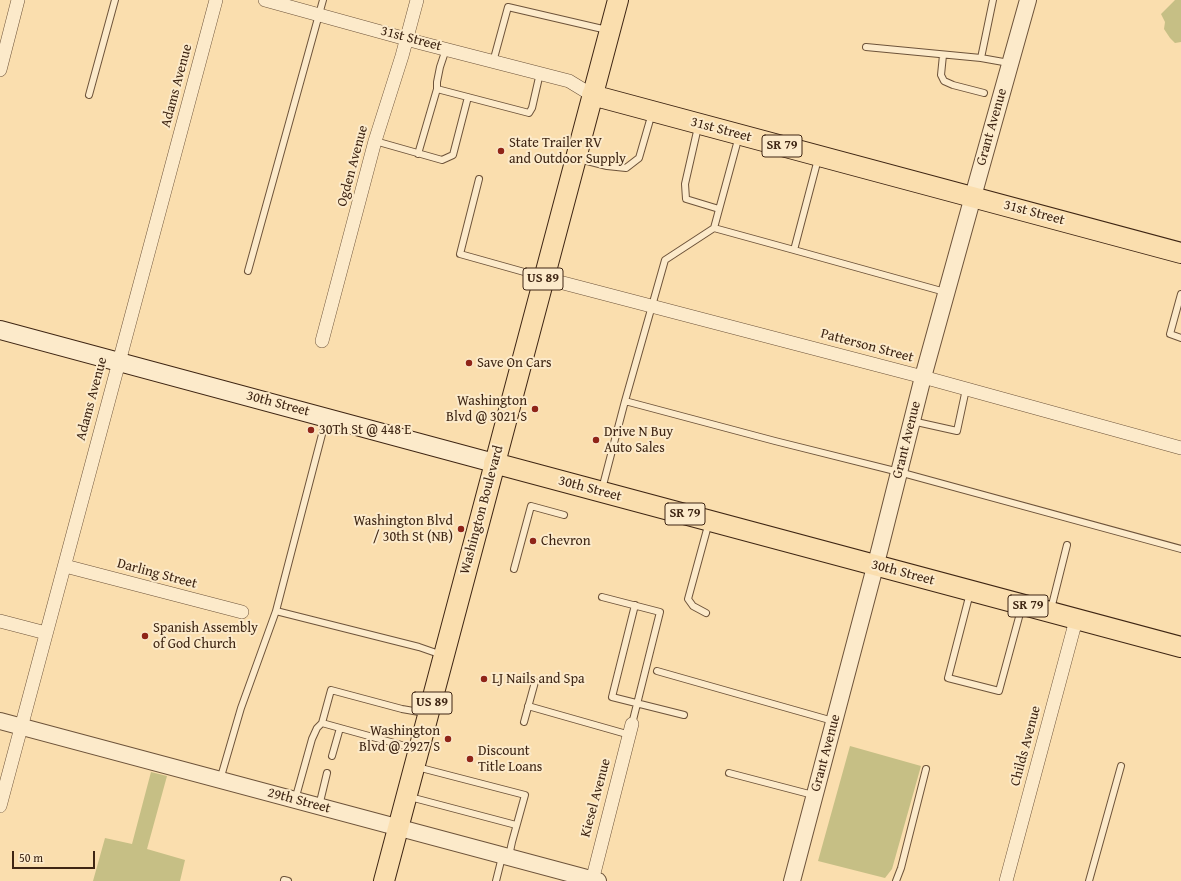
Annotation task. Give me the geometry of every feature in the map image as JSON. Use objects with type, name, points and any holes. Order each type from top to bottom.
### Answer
[{"type":"main road","name":"Washington Boulevard","points":[[384,881],[618,0]]},
{"type":"main road","name":"31st Street","points":[[592,95],[1181,252]]},
{"type":"main road","name":"30th Street","points":[[0,330],[1181,647]]},
{"type":"street","points":[[0,70],[18,0]]},
{"type":"street","name":"Adams Avenue","points":[[0,806],[216,0]]},
{"type":"street","name":"31st Street","points":[[265,0],[493,62],[569,81],[592,95]]},
{"type":"street","name":"Ogden Avenue","points":[[322,341],[375,141],[402,56],[417,0]]},
{"type":"street","name":"Grant Avenue","points":[[792,881],[972,197],[1028,0]]},
{"type":"street","name":"Patterson Street","points":[[544,278],[924,377],[1181,448]]},
{"type":"street","name":"Darling Street","points":[[65,566],[242,612]]},
{"type":"street","name":"Childs Avenue","points":[[1006,881],[1076,620]]},
{"type":"street","points":[[0,621],[46,634]]},
{"type":"street","name":"29th Street","points":[[0,721],[594,880]]},
{"type":"street","name":"Kiesel Avenue","points":[[594,880],[631,729]]},
{"type":"lane","points":[[90,94],[115,0]]},
{"type":"lane","points":[[248,271],[323,0]]},
{"type":"lane","points":[[981,58],[993,0]]},
{"type":"lane","points":[[493,62],[508,7],[610,31]]},
{"type":"lane","points":[[866,47],[981,58],[1010,63]]},
{"type":"lane","points":[[418,154],[437,89],[437,82],[446,49]]},
{"type":"lane","points":[[943,54],[941,75],[944,81],[953,85],[984,93]]},
{"type":"lane","points":[[437,89],[529,113],[532,108],[540,73]]},
{"type":"lane","points":[[375,141],[442,160],[453,155],[468,97]]},
{"type":"lane","points":[[576,158],[608,166],[626,168],[639,158],[653,111]]},
{"type":"lane","points":[[699,124],[685,184],[686,199],[719,209]]},
{"type":"lane","points":[[601,492],[646,323],[653,306],[665,260],[714,228],[740,134]]},
{"type":"lane","points":[[794,250],[819,156]]},
{"type":"lane","points":[[479,179],[460,254],[544,278]]},
{"type":"lane","points":[[714,228],[947,292]]},
{"type":"lane","points":[[1181,294],[1170,334],[1181,338]]},
{"type":"lane","points":[[912,421],[957,431],[966,389]]},
{"type":"lane","points":[[625,401],[899,472],[1181,550]]},
{"type":"lane","points":[[220,780],[241,708],[276,611],[326,417]]},
{"type":"lane","points":[[514,568],[532,506],[564,515]]},
{"type":"lane","points":[[706,613],[693,606],[688,599],[709,521]]},
{"type":"lane","points":[[1050,612],[1067,545]]},
{"type":"lane","points":[[971,591],[948,678],[999,691],[1023,605]]},
{"type":"lane","points":[[528,706],[631,729],[660,612],[602,597]]},
{"type":"lane","points":[[636,605],[612,697],[684,715]]},
{"type":"lane","points":[[276,611],[419,647],[443,656]]},
{"type":"lane","points":[[658,672],[834,721]]},
{"type":"lane","points":[[524,722],[535,682]]},
{"type":"lane","points":[[295,800],[314,731],[322,724],[331,690],[402,709],[429,714]]},
{"type":"lane","points":[[322,724],[340,728],[417,758],[525,795],[496,881]]},
{"type":"lane","points":[[332,756],[340,728]]},
{"type":"lane","points":[[1089,881],[1121,766]]},
{"type":"lane","points":[[896,881],[901,868],[926,769]]},
{"type":"lane","points":[[319,806],[327,772]]},
{"type":"lane","points":[[729,773],[815,796]]},
{"type":"lane","points":[[407,796],[516,825]]},
{"type":"shaded area","points":[[1175,0],[1181,0],[1181,42],[1175,43],[1164,29],[1165,22],[1161,14]]},
{"type":"shaded area","points":[[850,746],[921,766],[892,869],[885,878],[818,861]]},
{"type":"shaded area","points":[[151,772],[167,776],[147,849],[185,860],[180,881],[93,881],[105,838],[132,844]]},
{"type":"place","name":"State Trailer RV and Outdoor Supply","points":[[501,151]]},
{"type":"place","name":"Save On Cars","points":[[469,363]]},
{"type":"place","name":"Washington Blvd @ 3021 S","points":[[535,409]]},
{"type":"place","name":"30Th St @ 448 E","points":[[311,430]]},
{"type":"place","name":"Drive N Buy Auto Sales","points":[[596,440]]},
{"type":"place","name":"Washington Blvd / 30th St (NB)","points":[[461,529]]},
{"type":"place","name":"Chevron","points":[[533,541]]},
{"type":"place","name":"Spanish Assembly of God Church","points":[[145,636]]},
{"type":"place","name":"LJ Nails and Spa","points":[[484,679]]},
{"type":"place","name":"Washington Blvd @ 2927 S","points":[[448,739]]},
{"type":"place","name":"Discount Title Loans","points":[[470,759]]}]
